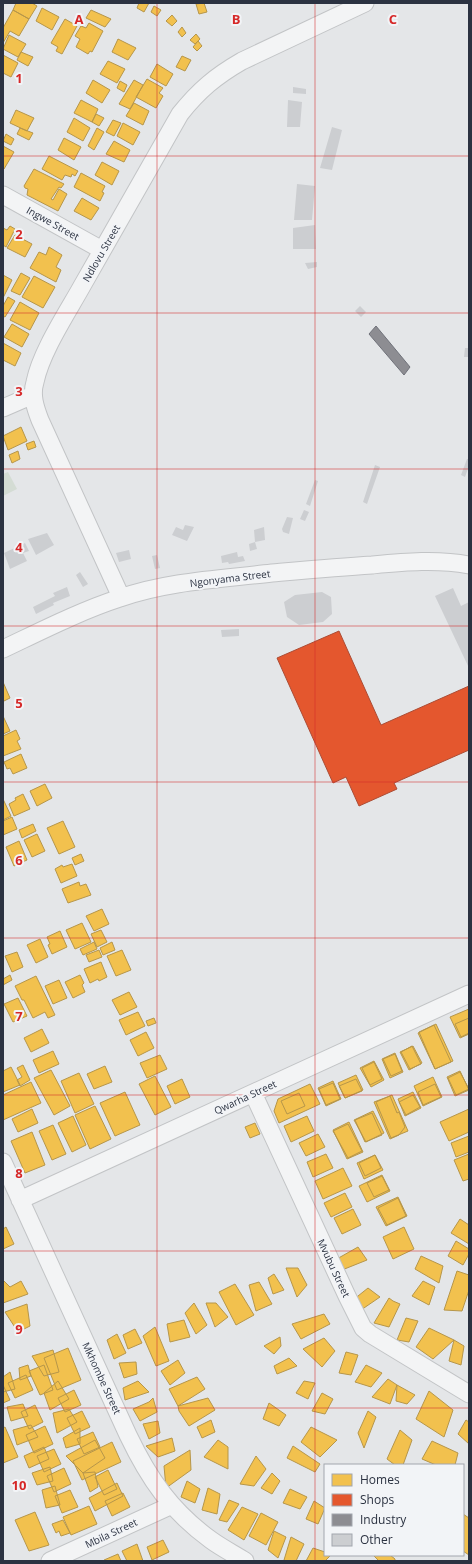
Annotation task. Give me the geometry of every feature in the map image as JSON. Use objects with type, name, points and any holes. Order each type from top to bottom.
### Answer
[{"type":"street","name":"Ndlovu Street","points":[[121,597],[40,420],[33,395],[36,378],[43,358],[102,250],[180,114],[196,94],[224,71],[242,61],[365,3]]},
{"type":"street","name":"Ingwe Street","points":[[3,195],[102,250]]},
{"type":"street","points":[[3,408],[33,395]]},
{"type":"street","name":"Ngonyama Street","points":[[3,649],[103,604],[143,591],[199,582],[302,570],[413,561],[469,565]]},
{"type":"street","name":"Qwarha Street","points":[[20,1200],[469,994]]},
{"type":"street","name":"Mvubu Street","points":[[252,1093],[363,1328],[378,1340],[469,1394]]},
{"type":"street","name":"Mkhombe Street","points":[[3,1162],[138,1455],[152,1479],[172,1505],[186,1519],[212,1541],[245,1561]]},
{"type":"street","name":"Mbila Street","points":[[50,1561],[172,1505]]},
{"type":"shaded area","points":[[8,472],[17,489],[3,496],[3,474]]},
{"type":"building: Homes","points":[[16,3],[32,3],[37,6],[29,19],[13,10]]},
{"type":"building: Homes","points":[[139,3],[149,3],[144,12],[137,8]]},
{"type":"building: Homes","points":[[204,3],[207,12],[199,14],[196,4]]},
{"type":"building: Homes","points":[[154,6],[161,10],[157,16],[151,12]]},
{"type":"building: Homes","points":[[42,8],[59,17],[52,30],[36,21]]},
{"type":"building: Homes","points":[[13,10],[29,19],[19,36],[10,31],[3,43],[3,28]]},
{"type":"building: Homes","points":[[91,10],[111,19],[105,27],[86,18]]},
{"type":"building: Homes","points":[[172,15],[177,21],[172,26],[166,21]]},
{"type":"building: Homes","points":[[65,19],[77,26],[62,54],[56,51],[58,47],[51,43]]},
{"type":"building: Homes","points":[[89,23],[103,31],[92,52],[90,51],[88,54],[76,47],[80,39],[75,36],[81,26],[86,28]]},
{"type":"building: Homes","points":[[182,27],[186,33],[182,37],[178,32]]},
{"type":"building: Homes","points":[[196,34],[200,39],[195,44],[190,40]]},
{"type":"building: Homes","points":[[9,35],[26,44],[18,57],[3,49]]},
{"type":"building: Homes","points":[[118,39],[136,48],[128,60],[112,52]]},
{"type":"building: Homes","points":[[198,41],[202,46],[197,51],[193,47]]},
{"type":"building: Homes","points":[[21,52],[33,57],[28,66],[17,60]]},
{"type":"building: Homes","points":[[3,55],[18,63],[11,77],[3,73]]},
{"type":"building: Homes","points":[[182,56],[191,60],[185,71],[176,67]]},
{"type":"building: Homes","points":[[108,61],[125,69],[117,83],[100,74]]},
{"type":"building: Homes","points":[[157,64],[173,74],[166,86],[150,77]]},
{"type":"building: Homes","points":[[147,79],[163,88],[159,93],[163,96],[156,108],[136,97]]},
{"type":"building: Homes","points":[[93,80],[110,90],[102,103],[86,93]]},
{"type":"building: Homes","points":[[134,80],[143,85],[130,109],[119,104]]},
{"type":"building: Homes","points":[[120,81],[127,85],[124,92],[117,88]]},
{"type":"building: Homes","points":[[81,100],[98,109],[92,122],[74,113]]},
{"type":"building: Homes","points":[[134,103],[149,111],[143,125],[126,116]]},
{"type":"building: Homes","points":[[16,110],[34,118],[27,131],[10,123]]},
{"type":"building: Homes","points":[[96,114],[104,118],[99,126],[92,122]]},
{"type":"building: Homes","points":[[74,118],[90,128],[83,141],[67,132]]},
{"type":"building: Homes","points":[[113,120],[121,123],[114,136],[106,132]]},
{"type":"building: Homes","points":[[123,123],[140,132],[133,145],[117,136]]},
{"type":"building: Homes","points":[[20,128],[33,133],[29,140],[17,134]]},
{"type":"building: Homes","points":[[97,128],[104,132],[94,150],[88,146]]},
{"type":"building: Homes","points":[[6,134],[14,139],[11,145],[3,141]]},
{"type":"building: Homes","points":[[64,138],[81,147],[74,160],[58,150]]},
{"type":"building: Homes","points":[[114,141],[130,150],[124,162],[106,154]]},
{"type":"building: Homes","points":[[3,146],[14,152],[4,169],[3,169]]},
{"type":"building: Homes","points":[[49,156],[78,171],[75,176],[72,174],[71,177],[65,175],[62,180],[42,169]]},
{"type":"building: Homes","points":[[102,162],[119,171],[112,185],[95,175]]},
{"type":"building: Homes","points":[[34,169],[64,184],[61,188],[59,187],[51,199],[53,200],[59,189],[67,194],[58,211],[27,195],[28,189],[24,186]]},
{"type":"building: Homes","points":[[81,173],[105,186],[102,192],[104,193],[100,201],[74,187]]},
{"type":"building: Homes","points":[[82,198],[99,208],[91,220],[74,211]]},
{"type":"building: Homes","points":[[10,226],[15,229],[6,247],[3,245],[3,228],[7,230]]},
{"type":"building: Homes","points":[[15,235],[32,244],[25,257],[7,248]]},
{"type":"building: Homes","points":[[49,247],[62,255],[56,267],[61,270],[56,282],[30,268],[39,252],[46,255]]},
{"type":"building: Homes","points":[[21,273],[30,278],[20,295],[11,291]]},
{"type":"building: Homes","points":[[3,275],[12,280],[3,298]]},
{"type":"building: Homes","points":[[34,276],[55,287],[43,308],[22,297]]},
{"type":"building: Homes","points":[[8,297],[15,301],[5,317],[3,316],[3,306]]},
{"type":"building: Homes","points":[[20,302],[39,313],[30,330],[10,320]]},
{"type":"building: Homes","points":[[12,324],[29,334],[22,347],[4,337]]},
{"type":"building: Homes","points":[[3,343],[21,353],[15,366],[3,360]]},
{"type":"building: Homes","points":[[21,427],[27,441],[8,450],[3,436]]},
{"type":"building: Homes","points":[[34,441],[36,447],[28,450],[26,444]]},
{"type":"building: Homes","points":[[18,451],[20,459],[12,463],[9,455]]},
{"type":"building: Homes","points":[[3,682],[10,698],[4,701],[3,699]]},
{"type":"building: Homes","points":[[3,716],[10,731],[3,734]]},
{"type":"building: Homes","points":[[16,730],[20,739],[17,741],[21,749],[3,756],[3,736]]},
{"type":"building: Homes","points":[[21,754],[27,768],[13,774],[10,768],[7,769],[4,762]]},
{"type":"building: Homes","points":[[45,784],[52,798],[37,806],[30,791]]},
{"type":"building: Homes","points":[[23,794],[30,809],[14,816],[9,804],[16,800],[15,798]]},
{"type":"building: Homes","points":[[3,799],[11,816],[3,820]]},
{"type":"building: Homes","points":[[12,817],[17,829],[3,835],[3,821]]},
{"type":"building: Homes","points":[[63,821],[75,847],[59,854],[47,828]]},
{"type":"building: Homes","points":[[33,824],[36,831],[22,838],[19,830]]},
{"type":"building: Homes","points":[[37,834],[45,851],[32,857],[24,840]]},
{"type":"building: Homes","points":[[19,841],[27,860],[14,866],[6,847]]},
{"type":"building: Homes","points":[[81,854],[84,861],[75,865],[72,858]]},
{"type":"building: Homes","points":[[72,864],[77,876],[61,883],[55,869],[62,865],[63,867]]},
{"type":"building: Homes","points":[[79,882],[80,886],[86,884],[91,895],[68,903],[62,889]]},
{"type":"building: Homes","points":[[102,909],[109,924],[94,931],[86,916]]},
{"type":"building: Homes","points":[[82,923],[91,942],[75,949],[66,930]]},
{"type":"building: Homes","points":[[101,930],[107,942],[97,947],[91,934]]},
{"type":"building: Homes","points":[[60,931],[67,947],[52,954],[48,945],[50,944],[47,937]]},
{"type":"building: Homes","points":[[40,939],[48,957],[36,963],[27,945]]},
{"type":"building: Homes","points":[[94,942],[97,949],[83,955],[80,949]]},
{"type":"building: Homes","points":[[112,942],[115,950],[103,955],[100,948]]},
{"type":"building: Homes","points":[[99,950],[102,957],[89,962],[86,955]]},
{"type":"building: Homes","points":[[122,950],[131,970],[116,976],[107,956]]},
{"type":"building: Homes","points":[[17,952],[23,967],[12,972],[5,956]]},
{"type":"building: Homes","points":[[101,962],[107,977],[90,983],[84,969]]},
{"type":"building: Homes","points":[[10,975],[12,980],[3,985],[3,979]]},
{"type":"building: Homes","points":[[80,975],[84,983],[82,985],[85,992],[73,998],[65,982]]},
{"type":"building: Homes","points":[[36,976],[55,1015],[48,1018],[45,1012],[33,1018],[15,986]]},
{"type":"building: Homes","points":[[59,980],[67,998],[53,1004],[45,986]]},
{"type":"building: Homes","points":[[129,992],[137,1007],[120,1015],[112,1000]]},
{"type":"building: Homes","points":[[18,998],[27,1016],[13,1022],[4,1004]]},
{"type":"building: Homes","points":[[469,1009],[469,1034],[460,1038],[450,1017]]},
{"type":"building: Homes","points":[[138,1012],[145,1026],[126,1035],[119,1020]]},
{"type":"building: Homes","points":[[154,1018],[156,1023],[148,1026],[146,1021]]},
{"type":"building: Homes","points":[[469,1018],[469,1033],[461,1037],[455,1024]]},
{"type":"building: Homes","points":[[436,1024],[453,1061],[435,1069],[418,1033]]},
{"type":"building: Homes","points":[[434,1025],[451,1062],[435,1069],[419,1032]]},
{"type":"building: Homes","points":[[42,1029],[49,1043],[31,1052],[24,1038]]},
{"type":"building: Homes","points":[[146,1032],[154,1048],[138,1056],[130,1040]]},
{"type":"building: Homes","points":[[412,1046],[421,1064],[410,1069],[401,1052]]},
{"type":"building: Homes","points":[[413,1046],[422,1063],[409,1070],[400,1052]]},
{"type":"building: Homes","points":[[53,1051],[59,1064],[39,1073],[33,1060]]},
{"type":"building: Homes","points":[[395,1053],[403,1072],[390,1078],[382,1059]]},
{"type":"building: Homes","points":[[395,1054],[402,1071],[391,1076],[383,1059]]},
{"type":"building: Homes","points":[[160,1055],[167,1069],[147,1078],[140,1063]]},
{"type":"building: Homes","points":[[374,1061],[384,1080],[371,1087],[360,1068]]},
{"type":"building: Homes","points":[[374,1062],[382,1079],[370,1085],[362,1068]]},
{"type":"building: Homes","points":[[23,1065],[30,1080],[20,1086],[17,1080],[22,1077],[17,1068]]},
{"type":"building: Homes","points":[[105,1066],[112,1082],[94,1089],[87,1074]]},
{"type":"building: Homes","points":[[11,1067],[20,1085],[3,1092],[3,1071]]},
{"type":"building: Homes","points":[[51,1070],[70,1106],[54,1115],[34,1078]]},
{"type":"building: Homes","points":[[460,1071],[469,1090],[455,1096],[447,1077]]},
{"type":"building: Homes","points":[[460,1072],[469,1089],[456,1095],[448,1078]]},
{"type":"building: Homes","points":[[79,1073],[94,1104],[75,1113],[61,1081]]},
{"type":"building: Homes","points":[[356,1075],[363,1090],[345,1098],[338,1083]]},
{"type":"building: Homes","points":[[155,1076],[171,1107],[155,1115],[139,1084]]},
{"type":"building: Homes","points":[[433,1077],[442,1097],[423,1106],[414,1086]]},
{"type":"building: Homes","points":[[182,1079],[190,1097],[175,1104],[167,1086]]},
{"type":"building: Homes","points":[[356,1079],[362,1091],[345,1098],[339,1086]]},
{"type":"building: Homes","points":[[333,1081],[341,1099],[326,1106],[318,1088]]},
{"type":"building: Homes","points":[[31,1082],[41,1103],[3,1120],[3,1095]]},
{"type":"building: Homes","points":[[333,1083],[340,1099],[326,1105],[319,1089]]},
{"type":"building: Homes","points":[[310,1084],[320,1104],[279,1123],[274,1111],[278,1099]]},
{"type":"building: Homes","points":[[435,1084],[441,1097],[423,1105],[418,1092]]},
{"type":"building: Homes","points":[[125,1092],[140,1125],[115,1136],[100,1103]]},
{"type":"building: Homes","points":[[413,1092],[421,1108],[405,1116],[398,1099]]},
{"type":"building: Homes","points":[[299,1093],[305,1106],[287,1114],[281,1101]]},
{"type":"building: Homes","points":[[392,1095],[408,1131],[391,1138],[376,1102]]},
{"type":"building: Homes","points":[[413,1095],[420,1107],[406,1115],[399,1102]]},
{"type":"building: Homes","points":[[390,1096],[405,1127],[399,1135],[390,1139],[374,1102]]},
{"type":"building: Homes","points":[[95,1106],[111,1139],[90,1149],[75,1115]]},
{"type":"building: Homes","points":[[32,1109],[38,1123],[18,1132],[12,1119]]},
{"type":"building: Homes","points":[[469,1109],[469,1132],[449,1141],[440,1122]]},
{"type":"building: Homes","points":[[373,1111],[384,1133],[366,1142],[354,1120]]},
{"type":"building: Homes","points":[[372,1113],[382,1135],[365,1142],[355,1120]]},
{"type":"building: Homes","points":[[73,1116],[86,1145],[72,1152],[58,1123]]},
{"type":"building: Homes","points":[[307,1116],[314,1131],[291,1142],[284,1126]]},
{"type":"building: Homes","points":[[349,1122],[363,1152],[347,1159],[333,1130]]},
{"type":"building: Homes","points":[[255,1123],[260,1134],[250,1138],[245,1127]]},
{"type":"building: Homes","points":[[348,1124],[362,1151],[348,1158],[333,1131]]},
{"type":"building: Homes","points":[[53,1125],[66,1154],[52,1160],[39,1131]]},
{"type":"building: Homes","points":[[32,1132],[45,1165],[25,1173],[11,1141]]},
{"type":"building: Homes","points":[[318,1134],[325,1147],[306,1156],[299,1143]]},
{"type":"building: Homes","points":[[469,1136],[469,1152],[456,1157],[451,1143]]},
{"type":"building: Homes","points":[[326,1154],[333,1168],[313,1177],[307,1162]]},
{"type":"building: Homes","points":[[469,1154],[469,1179],[463,1181],[454,1160]]},
{"type":"building: Homes","points":[[375,1155],[381,1168],[365,1176],[359,1163]]},
{"type":"building: Homes","points":[[375,1155],[383,1170],[364,1179],[357,1163]]},
{"type":"building: Homes","points":[[343,1168],[352,1186],[323,1199],[315,1181]]},
{"type":"building: Homes","points":[[382,1175],[390,1191],[367,1202],[359,1186]]},
{"type":"building: Homes","points":[[382,1176],[389,1190],[374,1197],[367,1183]]},
{"type":"building: Homes","points":[[345,1193],[352,1207],[331,1217],[324,1203]]},
{"type":"building: Homes","points":[[398,1197],[407,1216],[386,1226],[376,1207]]},
{"type":"building: Homes","points":[[398,1198],[406,1216],[387,1225],[378,1208]]},
{"type":"building: Homes","points":[[353,1209],[361,1225],[342,1234],[334,1218]]},
{"type":"building: Homes","points":[[460,1219],[469,1225],[469,1244],[451,1233]]},
{"type":"building: Homes","points":[[6,1227],[14,1244],[3,1249],[3,1229]]},
{"type":"building: Homes","points":[[404,1227],[414,1249],[393,1259],[383,1237]]},
{"type":"building: Homes","points":[[456,1241],[469,1249],[469,1254],[463,1265],[448,1256]]},
{"type":"building: Homes","points":[[358,1247],[367,1260],[342,1270],[335,1260]]},
{"type":"building: Homes","points":[[421,1256],[443,1266],[439,1283],[415,1269]]},
{"type":"building: Homes","points":[[286,1268],[298,1268],[307,1285],[297,1297]]},
{"type":"building: Homes","points":[[457,1271],[469,1275],[469,1290],[462,1311],[444,1310]]},
{"type":"building: Homes","points":[[274,1274],[284,1290],[273,1294],[268,1278]]},
{"type":"building: Homes","points":[[3,1281],[10,1287],[21,1281],[28,1294],[3,1303]]},
{"type":"building: Homes","points":[[423,1281],[435,1287],[429,1305],[412,1296]]},
{"type":"building: Homes","points":[[259,1282],[272,1304],[256,1311],[249,1285]]},
{"type":"building: Homes","points":[[235,1284],[254,1315],[236,1325],[219,1292]]},
{"type":"building: Homes","points":[[368,1288],[380,1297],[361,1310],[353,1300]]},
{"type":"building: Homes","points":[[389,1298],[400,1304],[389,1327],[374,1323]]},
{"type":"building: Homes","points":[[194,1303],[207,1325],[196,1334],[185,1313]]},
{"type":"building: Homes","points":[[206,1303],[216,1303],[228,1317],[215,1327]]},
{"type":"building: Homes","points":[[27,1304],[30,1326],[18,1332],[5,1312]]},
{"type":"building: Homes","points":[[324,1314],[330,1324],[301,1339],[292,1324]]},
{"type":"building: Homes","points":[[406,1318],[418,1321],[409,1342],[397,1340]]},
{"type":"building: Homes","points":[[184,1320],[190,1337],[170,1342],[167,1324]]},
{"type":"building: Homes","points":[[155,1327],[169,1361],[156,1366],[143,1336]]},
{"type":"building: Homes","points":[[429,1328],[454,1340],[433,1359],[416,1347]]},
{"type":"building: Homes","points":[[135,1329],[142,1343],[128,1349],[123,1335]]},
{"type":"building: Homes","points":[[117,1334],[126,1353],[114,1359],[107,1340]]},
{"type":"building: Homes","points":[[280,1337],[281,1346],[274,1354],[264,1346]]},
{"type":"building: Homes","points":[[324,1338],[335,1351],[322,1367],[303,1349]]},
{"type":"building: Homes","points":[[454,1340],[464,1346],[461,1365],[449,1361]]},
{"type":"building: Homes","points":[[68,1348],[81,1380],[57,1390],[44,1358]]},
{"type":"building: Homes","points":[[53,1350],[59,1372],[44,1376],[32,1356]]},
{"type":"building: Homes","points":[[346,1352],[358,1355],[351,1375],[339,1373]]},
{"type":"building: Homes","points":[[289,1358],[297,1366],[277,1374],[274,1366]]},
{"type":"building: Homes","points":[[178,1360],[185,1373],[170,1385],[161,1371]]},
{"type":"building: Homes","points":[[136,1362],[137,1374],[124,1378],[119,1363]]},
{"type":"building: Homes","points":[[28,1365],[31,1376],[20,1380],[19,1368]]},
{"type":"building: Homes","points":[[44,1365],[53,1390],[40,1395],[29,1371]]},
{"type":"building: Homes","points":[[366,1365],[382,1373],[371,1387],[355,1382]]},
{"type":"building: Homes","points":[[10,1372],[15,1389],[3,1392],[3,1377]]},
{"type":"building: Homes","points":[[26,1375],[33,1390],[15,1398],[8,1383]]},
{"type":"building: Homes","points":[[197,1377],[205,1389],[178,1406],[169,1389]]},
{"type":"building: Homes","points":[[388,1379],[397,1385],[390,1404],[372,1397]]},
{"type":"building: Homes","points":[[58,1381],[69,1399],[50,1410],[44,1393]]},
{"type":"building: Homes","points":[[138,1381],[149,1392],[125,1400],[123,1388]]},
{"type":"building: Homes","points":[[304,1381],[315,1383],[308,1399],[296,1393]]},
{"type":"building: Homes","points":[[3,1385],[10,1400],[3,1403]]},
{"type":"building: Homes","points":[[397,1385],[415,1395],[407,1404],[396,1401]]},
{"type":"building: Homes","points":[[74,1390],[81,1405],[65,1412],[58,1398]]},
{"type":"building: Homes","points":[[429,1391],[453,1410],[444,1437],[416,1419]]},
{"type":"building: Homes","points":[[322,1393],[333,1399],[325,1414],[312,1411]]},
{"type":"building: Homes","points":[[153,1398],[157,1412],[140,1421],[133,1409],[149,1402]]},
{"type":"building: Homes","points":[[208,1398],[215,1410],[189,1426],[179,1411],[178,1406]]},
{"type":"building: Homes","points":[[269,1403],[286,1415],[279,1426],[263,1419]]},
{"type":"building: Homes","points":[[23,1404],[28,1416],[11,1421],[7,1407]]},
{"type":"building: Homes","points":[[35,1405],[43,1422],[29,1429],[21,1412]]},
{"type":"building: Homes","points":[[69,1409],[77,1422],[57,1433],[53,1413]]},
{"type":"building: Homes","points":[[82,1411],[90,1427],[75,1434],[67,1418]]},
{"type":"building: Homes","points":[[368,1411],[376,1417],[364,1448],[358,1433]]},
{"type":"building: Homes","points":[[211,1420],[215,1432],[202,1438],[197,1427]]},
{"type":"building: Homes","points":[[466,1420],[469,1422],[469,1444],[458,1434]]},
{"type":"building: Homes","points":[[158,1421],[160,1433],[149,1439],[143,1424]]},
{"type":"building: Homes","points":[[31,1425],[38,1437],[17,1445],[13,1430]]},
{"type":"building: Homes","points":[[45,1426],[53,1444],[34,1453],[26,1435]]},
{"type":"building: Homes","points":[[5,1427],[18,1457],[3,1463],[3,1428]]},
{"type":"building: Homes","points":[[311,1427],[337,1440],[320,1457],[301,1442]]},
{"type":"building: Homes","points":[[80,1428],[80,1444],[66,1448],[63,1438]]},
{"type":"building: Homes","points":[[400,1430],[412,1440],[403,1464],[394,1464],[387,1459]]},
{"type":"building: Homes","points":[[93,1432],[100,1447],[84,1454],[77,1439]]},
{"type":"building: Homes","points":[[172,1438],[175,1451],[158,1457],[146,1446]]},
{"type":"building: Homes","points":[[95,1440],[105,1458],[83,1473],[66,1456]]},
{"type":"building: Homes","points":[[218,1440],[228,1447],[228,1469],[204,1457]]},
{"type":"building: Homes","points":[[432,1441],[458,1453],[455,1464],[434,1464],[422,1459]]},
{"type":"building: Homes","points":[[112,1442],[121,1462],[82,1480],[73,1461]]},
{"type":"building: Homes","points":[[293,1446],[320,1464],[315,1472],[287,1458]]},
{"type":"building: Homes","points":[[44,1447],[49,1459],[29,1468],[24,1456]]},
{"type":"building: Homes","points":[[54,1449],[61,1464],[44,1472],[37,1456]]},
{"type":"building: Homes","points":[[190,1450],[191,1470],[166,1488],[164,1466]]},
{"type":"building: Homes","points":[[256,1456],[266,1469],[254,1486],[240,1484]]},
{"type":"building: Homes","points":[[50,1467],[53,1481],[37,1485],[32,1473]]},
{"type":"building: Homes","points":[[64,1468],[71,1484],[54,1492],[47,1476]]},
{"type":"building: Homes","points":[[108,1470],[117,1489],[104,1495],[95,1477]]},
{"type":"building: Homes","points":[[95,1472],[98,1487],[90,1492],[83,1473]]},
{"type":"building: Homes","points":[[272,1473],[280,1481],[272,1494],[261,1488]]},
{"type":"building: Homes","points":[[187,1481],[200,1489],[195,1503],[181,1497]]},
{"type":"building: Homes","points":[[117,1483],[123,1496],[95,1511],[89,1498]]},
{"type":"building: Homes","points":[[55,1486],[60,1505],[46,1508],[42,1490]]},
{"type":"building: Homes","points":[[208,1488],[220,1494],[217,1514],[202,1510]]},
{"type":"building: Homes","points":[[290,1489],[307,1497],[300,1509],[283,1503]]},
{"type":"building: Homes","points":[[70,1490],[78,1507],[62,1513],[55,1496]]},
{"type":"building: Homes","points":[[123,1493],[130,1507],[112,1516],[105,1501]]},
{"type":"building: Homes","points":[[229,1500],[239,1504],[227,1522],[219,1520]]},
{"type":"building: Homes","points":[[314,1501],[324,1507],[318,1524],[306,1519]]},
{"type":"building: Homes","points":[[89,1506],[97,1524],[71,1535],[63,1517]]},
{"type":"building: Homes","points":[[242,1507],[258,1514],[244,1540],[228,1530]]},
{"type":"building: Homes","points":[[35,1512],[49,1545],[29,1551],[15,1520]]},
{"type":"building: Homes","points":[[261,1513],[278,1522],[266,1545],[249,1536]]},
{"type":"building: Homes","points":[[464,1515],[469,1518],[469,1555],[464,1552]]},
{"type":"building: Homes","points":[[63,1520],[70,1533],[61,1536],[59,1531],[56,1533],[52,1524]]},
{"type":"building: Homes","points":[[274,1531],[286,1537],[278,1558],[268,1550]]},
{"type":"building: Homes","points":[[291,1537],[304,1544],[296,1561],[286,1561],[284,1560]]},
{"type":"building: Homes","points":[[163,1540],[169,1552],[152,1560],[147,1547]]},
{"type":"building: Homes","points":[[137,1544],[143,1561],[127,1561],[122,1551]]},
{"type":"building: Homes","points":[[313,1548],[324,1552],[324,1556],[330,1556],[325,1561],[306,1561]]},
{"type":"building: Homes","points":[[118,1554],[121,1561],[104,1560]]},
{"type":"building: Homes","points":[[374,1556],[391,1556],[395,1559],[395,1561],[379,1561]]},
{"type":"building: Shops","points":[[339,631],[381,725],[469,686],[469,750],[394,783],[397,789],[359,806],[346,777],[333,783],[277,658]]},
{"type":"building: Industry","points":[[376,326],[410,367],[404,375],[369,334]]},
{"type":"building: Other","points":[[293,87],[306,89],[306,94],[293,93]]},
{"type":"building: Other","points":[[288,100],[302,102],[300,127],[287,127]]},
{"type":"building: Other","points":[[332,127],[342,130],[332,170],[320,168]]},
{"type":"building: Other","points":[[297,184],[315,186],[312,220],[294,220]]},
{"type":"building: Other","points":[[315,225],[316,249],[293,249],[293,228]]},
{"type":"building: Other","points":[[317,262],[317,267],[308,269],[305,263]]},
{"type":"building: Other","points":[[360,306],[366,312],[361,317],[355,311]]},
{"type":"building: Other","points":[[465,348],[469,348],[469,357],[464,357]]},
{"type":"building: Other","points":[[467,459],[469,459],[469,466],[465,477],[461,475]]},
{"type":"building: Other","points":[[375,465],[380,467],[367,504],[363,502]]},
{"type":"building: Other","points":[[315,480],[318,481],[310,506],[306,504]]},
{"type":"building: Other","points":[[304,510],[309,512],[305,521],[300,519]]},
{"type":"building: Other","points":[[287,517],[293,518],[289,534],[283,532],[282,529]]},
{"type":"building: Other","points":[[185,525],[194,527],[187,541],[172,535],[176,527],[183,530]]},
{"type":"building: Other","points":[[264,527],[265,540],[255,542],[254,530]]},
{"type":"building: Other","points":[[47,533],[54,545],[36,555],[28,539]]},
{"type":"building: Other","points":[[255,542],[257,549],[250,551],[249,544]]},
{"type":"building: Other","points":[[25,543],[29,551],[23,553],[27,561],[10,569],[4,553]]},
{"type":"building: Other","points":[[129,550],[131,559],[119,562],[116,553]]},
{"type":"building: Other","points":[[237,552],[238,557],[243,556],[245,561],[229,564],[228,562],[222,563],[221,556]]},
{"type":"building: Other","points":[[157,555],[160,568],[155,569],[152,556]]},
{"type":"building: Other","points":[[80,572],[88,584],[83,587],[76,575]]},
{"type":"building: Other","points":[[67,587],[70,596],[53,603],[54,605],[36,614],[33,607],[55,596],[53,593]]},
{"type":"building: Other","points":[[453,588],[461,606],[469,602],[469,668],[435,596]]},
{"type":"building: Other","points":[[322,592],[331,597],[332,614],[323,622],[299,625],[287,617],[284,602],[295,595]]},
{"type":"building: Other","points":[[239,629],[239,636],[222,637],[221,630]]}]
